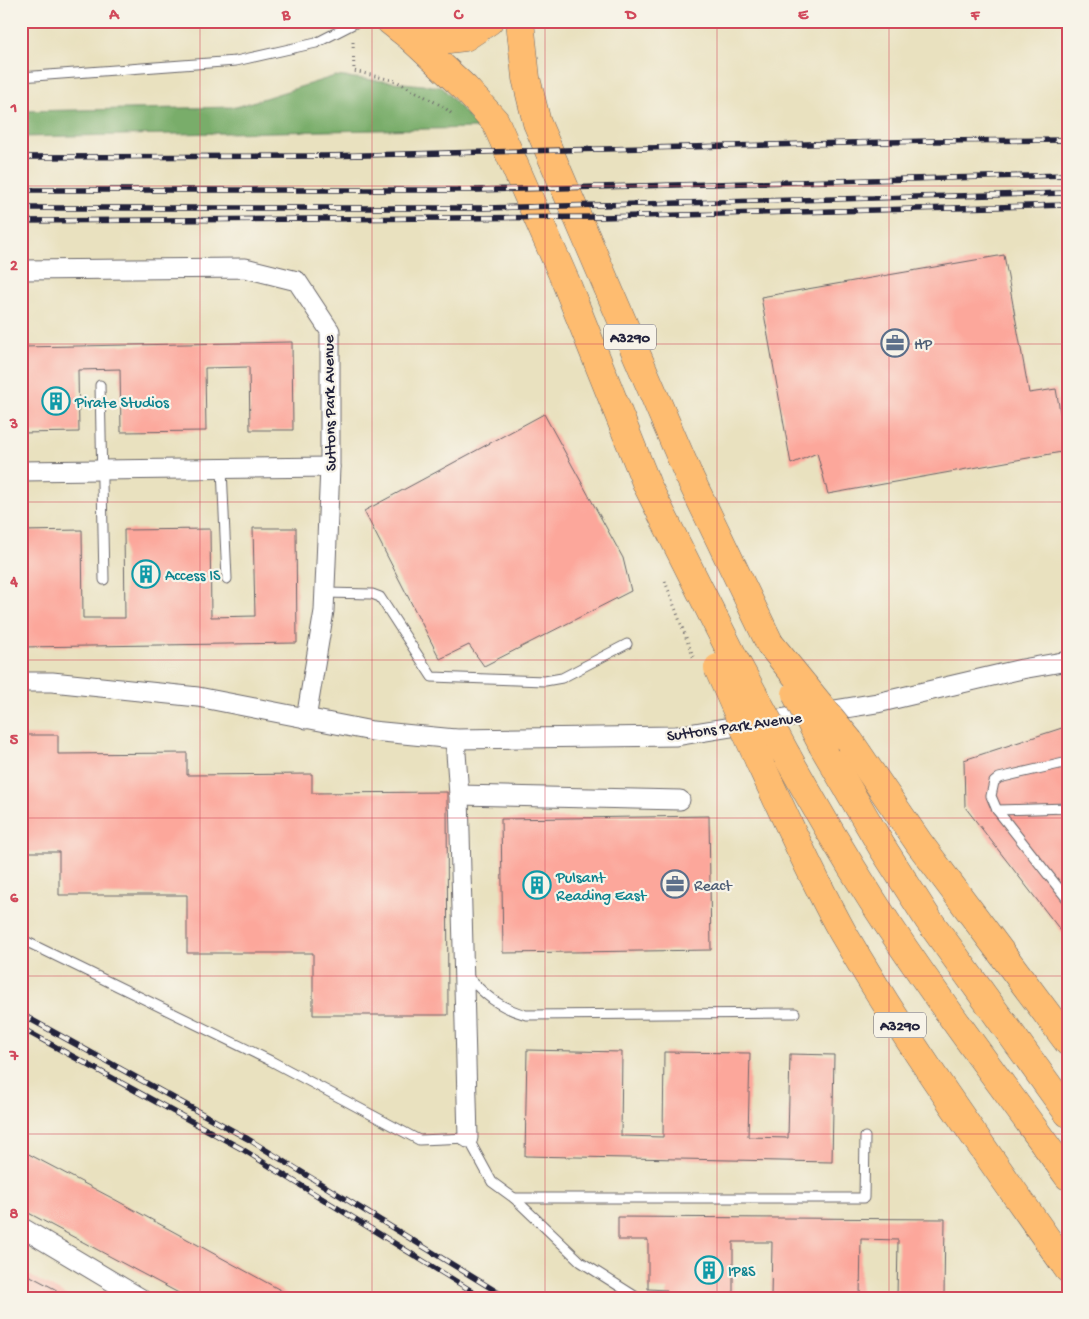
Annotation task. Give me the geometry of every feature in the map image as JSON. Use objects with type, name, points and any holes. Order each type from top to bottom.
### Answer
[{"type":"main road","points":[[399,29],[432,41],[465,37],[489,21]]},
{"type":"main road","name":"A3290","points":[[520,21],[526,78],[537,123],[688,474],[770,644],[823,746],[882,847],[928,919],[1068,1113]]},
{"type":"main road","name":"A3290","points":[[399,29],[465,88],[495,121],[565,280],[647,485],[695,578],[717,665],[760,763],[815,880],[843,933],[907,1036],[1068,1269]]},
{"type":"main road","name":"A3290","points":[[770,644],[850,742],[919,843],[1068,1042]]},
{"type":"main road","name":"A3290","points":[[717,665],[787,756],[822,818],[878,908],[933,990],[1068,1176]]},
{"type":"street","name":"Suttons Park Avenue","points":[[21,270],[245,268],[297,281],[330,331],[330,467],[324,611],[306,719]]},
{"type":"street","points":[[21,471],[330,467]]},
{"type":"street","name":"Suttons Park Avenue","points":[[21,682],[52,682],[198,697],[372,731],[455,739],[676,736],[876,703],[1022,669],[1068,662]]},
{"type":"street","points":[[455,739],[459,796],[468,1138]]},
{"type":"street","points":[[459,796],[680,800]]},
{"type":"street","points":[[21,1227],[140,1298]]},
{"type":"lane","points":[[21,77],[236,60],[316,43],[355,23]]},
{"type":"lane","points":[[100,385],[104,580]]},
{"type":"lane","points":[[222,469],[227,579]]},
{"type":"lane","points":[[325,593],[372,594],[380,597],[432,676],[545,681],[562,678],[627,644]]},
{"type":"lane","points":[[1068,762],[999,778],[994,782],[991,789],[991,796],[997,810],[1068,900]]},
{"type":"lane","points":[[997,810],[1068,808]]},
{"type":"lane","points":[[21,939],[271,1061],[420,1140],[468,1138],[492,1182],[514,1198],[581,1262],[638,1298]]},
{"type":"lane","points":[[464,974],[485,994],[507,1010],[526,1015],[795,1013]]},
{"type":"lane","points":[[514,1198],[864,1198],[865,1137]]},
{"type":"path","points":[[355,23],[354,71],[396,81],[444,107],[458,119]]},
{"type":"path","points":[[665,581],[717,665]]},
{"type":"green space","points":[[335,76],[442,87],[478,128],[21,137],[21,111],[236,107]]},
{"type":"building","name":"HP","points":[[1004,255],[1029,393],[1056,389],[1067,451],[828,494],[817,453],[791,464],[761,297]]},
{"type":"building","points":[[292,342],[293,430],[250,430],[249,367],[205,368],[206,431],[121,432],[120,369],[78,370],[79,432],[21,433],[21,347]]},
{"type":"building","points":[[544,414],[623,558],[631,591],[484,666],[469,645],[440,659],[364,511]]},
{"type":"building","points":[[253,528],[296,528],[297,643],[21,647],[21,531],[82,530],[83,618],[125,618],[124,530],[210,529],[211,617],[255,616]]},
{"type":"building","points":[[1068,726],[1068,940],[965,807],[964,760]]},
{"type":"building","points":[[21,735],[58,735],[58,754],[187,753],[187,775],[312,774],[312,793],[447,792],[448,1015],[313,1015],[313,953],[187,953],[187,895],[59,895],[59,852],[21,852]]},
{"type":"building","points":[[709,816],[711,950],[503,953],[501,819]]},
{"type":"building","points":[[527,1050],[622,1052],[621,1136],[663,1137],[664,1052],[750,1053],[748,1137],[788,1138],[790,1054],[834,1055],[832,1162],[525,1156]]},
{"type":"building","points":[[21,1150],[295,1298],[188,1298],[21,1209]]},
{"type":"building","points":[[618,1217],[945,1219],[944,1298],[897,1298],[898,1240],[861,1239],[860,1298],[771,1298],[772,1242],[733,1242],[733,1298],[667,1298],[667,1290],[648,1289],[648,1240],[618,1240]]},
{"type":"building","points":[[21,1271],[53,1288],[71,1298],[21,1298]]},
{"type":"railway","points":[[21,157],[325,156],[930,141],[1068,140]]},
{"type":"railway","points":[[21,190],[478,190],[1068,175]]},
{"type":"railway","points":[[21,208],[484,208],[1068,193]]},
{"type":"railway","points":[[21,221],[601,217],[1068,205]]},
{"type":"railway","points":[[21,1014],[248,1139],[507,1298]]},
{"type":"railway","points":[[21,1028],[242,1149],[483,1298]]},
{"type":"place","name":"HP","points":[[895,343]]},
{"type":"place","name":"Pirate Studios","points":[[56,401]]},
{"type":"place","name":"Access IS","points":[[146,574]]},
{"type":"place","name":"React","points":[[675,884]]},
{"type":"place","name":"Pulsant Reading East","points":[[537,885]]},
{"type":"place","name":"IP&S","points":[[709,1270]]}]
